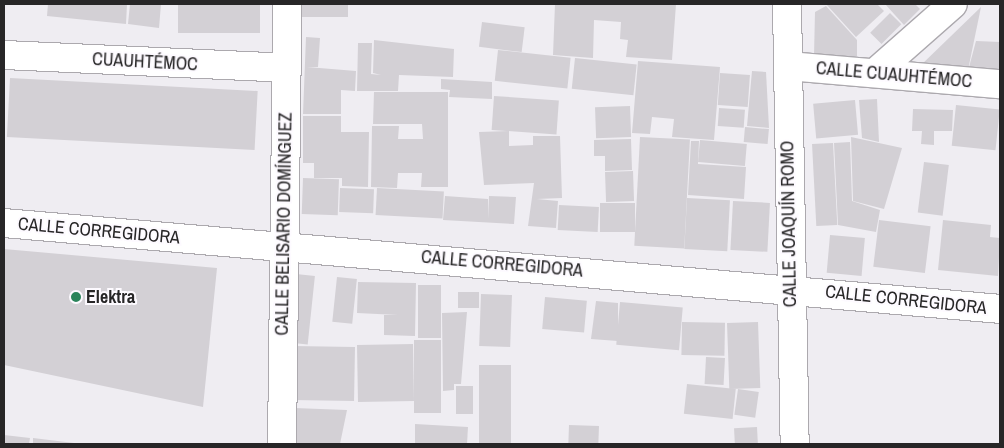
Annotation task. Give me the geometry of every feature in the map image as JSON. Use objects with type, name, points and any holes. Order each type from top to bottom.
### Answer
[{"type":"street","name":"CALLE BELISARIO DOMÍNGUEZ","points":[[282,444],[282,246],[287,4]]},
{"type":"street","name":"CALLE JOAQUÍN ROMO","points":[[787,4],[789,288],[795,444]]},
{"type":"street","points":[[877,71],[953,4]]},
{"type":"street","name":"CUAUHTÉMOC","points":[[4,55],[286,68]]},
{"type":"street","name":"CALLE CUAUHTÉMOC","points":[[788,66],[877,71],[1000,84]]},
{"type":"street","name":"CALLE CORREGIDORA","points":[[4,223],[789,288],[1000,309]]},
{"type":"building","points":[[48,4],[127,4],[126,24],[47,16]]},
{"type":"building","points":[[130,4],[161,4],[159,28],[128,24]]},
{"type":"building","points":[[178,4],[260,4],[260,33],[178,33]]},
{"type":"building","points":[[301,4],[348,4],[348,17],[301,17]]},
{"type":"building","points":[[555,4],[676,4],[672,60],[626,57],[628,40],[620,39],[621,22],[594,20],[593,58],[553,55]]},
{"type":"building","points":[[826,4],[877,4],[884,11],[856,37]]},
{"type":"building","points":[[885,4],[915,4],[920,9],[904,25]]},
{"type":"building","points":[[826,6],[857,40],[857,56],[814,56],[815,12]]},
{"type":"building","points":[[981,7],[968,70],[919,67]]},
{"type":"building","points":[[890,13],[901,24],[882,44],[870,33]]},
{"type":"building","points":[[482,22],[525,27],[522,52],[479,47]]},
{"type":"building","points":[[306,37],[320,38],[318,67],[307,67],[356,71],[355,91],[341,90],[341,114],[303,114]]},
{"type":"building","points":[[374,40],[454,49],[453,77],[399,75],[398,91],[357,91],[358,43],[372,43],[371,74],[381,75],[373,73]]},
{"type":"building","points":[[976,41],[1000,42],[1000,73],[968,71]]},
{"type":"building","points":[[498,50],[571,58],[567,88],[495,81]]},
{"type":"building","points":[[575,58],[637,64],[633,95],[572,89]]},
{"type":"building","points":[[638,61],[720,67],[714,140],[672,137],[674,119],[652,117],[650,134],[632,133]]},
{"type":"building","points":[[752,71],[766,72],[769,128],[747,126]]},
{"type":"building","points":[[720,73],[750,75],[748,107],[718,105]]},
{"type":"building","points":[[10,78],[258,91],[255,150],[7,137]]},
{"type":"building","points":[[441,79],[492,82],[492,99],[449,97],[450,90],[441,89]]},
{"type":"building","points":[[374,92],[448,92],[448,187],[421,187],[422,173],[398,173],[397,188],[371,187],[372,126],[399,126],[398,139],[423,139],[422,124],[373,124]]},
{"type":"building","points":[[494,96],[559,101],[556,134],[492,130]]},
{"type":"building","points":[[877,99],[879,142],[862,138],[859,100]]},
{"type":"building","points":[[855,100],[858,135],[816,139],[813,104]]},
{"type":"building","points":[[956,105],[1000,110],[995,150],[952,146]]},
{"type":"building","points":[[630,106],[631,137],[596,138],[595,107]]},
{"type":"building","points":[[719,108],[745,110],[744,128],[718,126]]},
{"type":"building","points":[[913,109],[953,110],[952,131],[934,131],[934,145],[921,144],[922,131],[912,131]]},
{"type":"building","points":[[303,116],[341,116],[341,132],[369,132],[368,187],[342,186],[342,178],[314,178],[314,163],[303,163]]},
{"type":"building","points":[[745,127],[769,129],[768,144],[744,142]]},
{"type":"building","points":[[509,131],[509,146],[533,145],[533,136],[560,136],[562,198],[537,199],[558,201],[556,228],[528,226],[534,183],[484,185],[479,132]]},
{"type":"building","points":[[640,137],[690,140],[684,248],[634,246]]},
{"type":"building","points":[[851,137],[902,148],[884,209],[853,201]]},
{"type":"building","points":[[631,139],[632,170],[605,171],[605,156],[594,156],[594,140]]},
{"type":"building","points":[[700,140],[747,144],[745,166],[698,162]]},
{"type":"building","points":[[691,141],[699,141],[698,164],[746,167],[744,199],[688,195]]},
{"type":"building","points":[[850,142],[852,201],[880,210],[876,232],[838,225],[834,143]]},
{"type":"building","points":[[833,143],[837,225],[816,226],[812,144]]},
{"type":"building","points":[[924,162],[949,165],[943,216],[918,213]]},
{"type":"building","points":[[633,171],[634,201],[606,202],[605,172]]},
{"type":"building","points":[[303,178],[339,179],[338,215],[302,214]]},
{"type":"building","points":[[340,188],[374,189],[373,213],[339,212]]},
{"type":"building","points":[[377,188],[444,192],[442,218],[376,215]]},
{"type":"building","points":[[445,196],[488,199],[488,219],[489,196],[516,197],[514,224],[443,220]]},
{"type":"building","points":[[687,198],[730,200],[727,251],[684,249]]},
{"type":"building","points":[[733,201],[770,203],[767,252],[730,250]]},
{"type":"building","points":[[600,203],[635,203],[635,232],[600,232]]},
{"type":"building","points":[[559,205],[599,207],[598,232],[558,230]]},
{"type":"building","points":[[879,220],[931,226],[925,273],[873,267]]},
{"type":"building","points":[[943,220],[991,225],[990,237],[1000,238],[998,276],[938,270]]},
{"type":"building","points":[[830,235],[865,238],[862,276],[827,273]]},
{"type":"building","points":[[4,249],[217,268],[203,407],[4,365]]},
{"type":"building","points":[[296,274],[315,276],[308,345],[289,343]]},
{"type":"building","points":[[337,277],[357,279],[352,324],[332,322]]},
{"type":"building","points":[[358,282],[416,283],[415,336],[384,335],[384,315],[398,315],[357,313]]},
{"type":"building","points":[[418,285],[441,285],[441,338],[418,338]]},
{"type":"building","points":[[458,292],[479,292],[479,308],[458,308]]},
{"type":"building","points":[[481,294],[512,295],[510,347],[479,346]]},
{"type":"building","points":[[545,297],[587,301],[584,333],[542,329]]},
{"type":"building","points":[[596,301],[618,303],[618,341],[591,339]]},
{"type":"building","points":[[620,302],[683,307],[679,350],[616,345]]},
{"type":"building","points":[[467,312],[461,384],[454,384],[454,390],[443,391],[442,313]]},
{"type":"building","points":[[682,322],[725,323],[724,356],[681,355]]},
{"type":"building","points":[[758,322],[760,388],[729,389],[727,323]]},
{"type":"building","points":[[414,340],[441,340],[441,413],[414,413]]},
{"type":"building","points":[[413,344],[414,401],[358,402],[357,345]]},
{"type":"building","points":[[293,346],[355,347],[354,401],[292,400]]},
{"type":"building","points":[[706,357],[725,358],[724,385],[705,384]]},
{"type":"building","points":[[479,365],[511,365],[511,444],[479,444]]},
{"type":"building","points":[[687,384],[736,389],[733,419],[684,414]]},
{"type":"building","points":[[456,386],[473,386],[473,414],[456,414]]},
{"type":"building","points":[[738,389],[759,392],[755,418],[734,415]]},
{"type":"building","points":[[294,408],[347,410],[340,444],[295,444]]},
{"type":"building","points":[[415,424],[468,427],[467,444],[415,444]]},
{"type":"building","points":[[569,425],[599,426],[598,444],[568,444]]},
{"type":"building","points":[[757,427],[758,444],[735,444],[734,428]]},
{"type":"building","points":[[4,435],[30,438],[29,444],[4,444]]},
{"type":"building","points":[[33,438],[74,443],[74,444],[33,444]]},
{"type":"place","name":"Elektra","points":[[76,297]]}]
